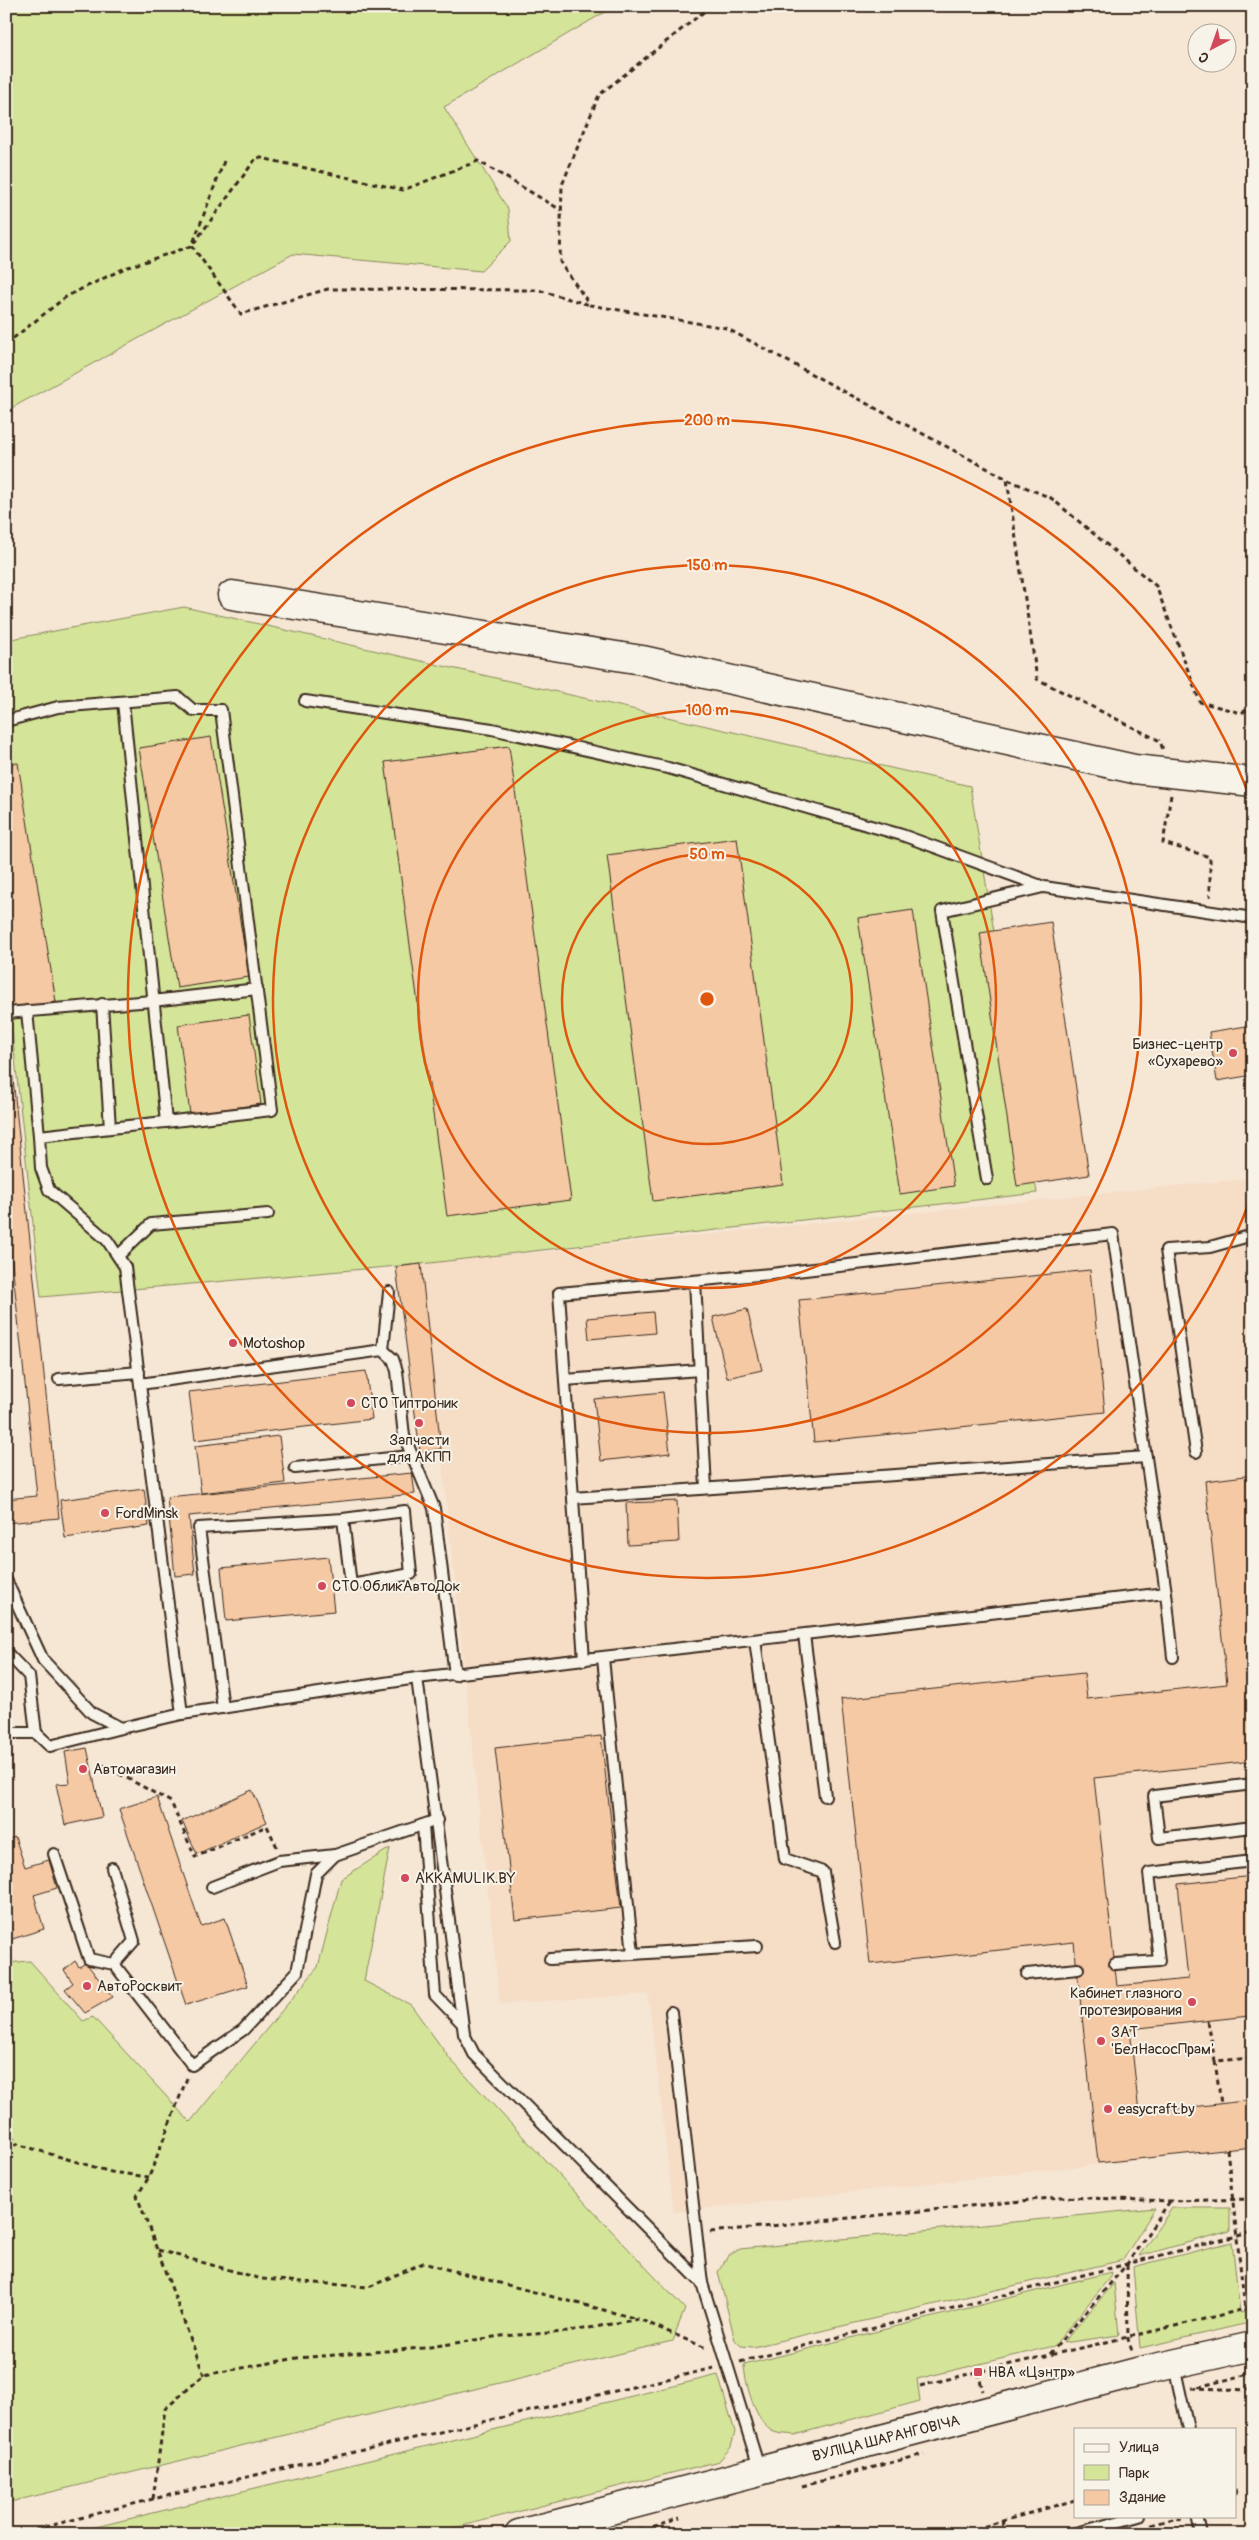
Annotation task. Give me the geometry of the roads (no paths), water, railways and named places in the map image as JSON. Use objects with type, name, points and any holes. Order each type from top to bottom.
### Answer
[{"type":"main road","points":[[232,596],[642,660],[1134,769],[1253,782]]},
{"type":"main road","name":"ВУЛІЦА ШАРАНГОВІЧА","points":[[519,2534],[1137,2372],[1177,2377],[1253,2346]]},
{"type":"lane","points":[[6,721],[58,707],[178,697],[193,710],[221,710],[272,1110],[39,1136]]},
{"type":"lane","points":[[305,701],[492,730],[668,768],[902,835],[1044,887],[1253,918]]},
{"type":"lane","points":[[123,702],[152,1001],[166,1122]]},
{"type":"lane","points":[[987,1179],[942,911],[1044,887]]},
{"type":"lane","points":[[6,1013],[152,1001],[257,989]]},
{"type":"lane","points":[[102,1004],[110,1128]]},
{"type":"lane","points":[[27,1011],[41,1168],[49,1190],[107,1240],[125,1267],[182,1714]]},
{"type":"lane","points":[[118,1256],[151,1224],[268,1214]]},
{"type":"lane","points":[[584,1660],[559,1293],[771,1274],[1113,1234],[1166,1593],[1173,1657]]},
{"type":"lane","points":[[1196,1452],[1166,1250],[1210,1247],[1253,1235]]},
{"type":"lane","points":[[695,1281],[706,1488]]},
{"type":"lane","points":[[383,1350],[390,1292]]},
{"type":"lane","points":[[140,1384],[383,1350],[393,1359],[397,1371],[404,1436],[410,1456],[434,1508],[455,1675]]},
{"type":"lane","points":[[565,1380],[700,1370]]},
{"type":"lane","points":[[59,1379],[139,1372]]},
{"type":"lane","points":[[295,1468],[410,1456]]},
{"type":"lane","points":[[573,1498],[1146,1457]]},
{"type":"lane","points":[[223,1708],[199,1528],[343,1519],[405,1511],[412,1574],[351,1585],[343,1519]]},
{"type":"lane","points":[[6,1580],[43,1660],[92,1713],[120,1728]]},
{"type":"lane","points":[[6,1652],[29,1676],[36,1733],[50,1746],[182,1714],[416,1678],[1166,1593]]},
{"type":"lane","points":[[804,1635],[825,1796]]},
{"type":"lane","points":[[755,1640],[784,1859],[822,1872],[835,1942]]},
{"type":"lane","points":[[603,1658],[634,1954]]},
{"type":"lane","points":[[416,1678],[437,1820],[464,2034],[474,2054],[702,2283]]},
{"type":"lane","points":[[6,1734],[36,1733]]},
{"type":"lane","points":[[1253,1784],[1154,1796],[1159,1838],[1253,1827]]},
{"type":"lane","points":[[212,1887],[282,1860],[334,1854],[437,1820]]},
{"type":"lane","points":[[423,1825],[435,1996],[462,2023]]},
{"type":"lane","points":[[54,1854],[89,1960],[114,1964],[192,2065],[243,2030],[297,1972],[316,1874],[334,1854]]},
{"type":"lane","points":[[1115,1964],[1159,1961],[1149,1873],[1253,1861]]},
{"type":"lane","points":[[112,1868],[134,1941],[114,1964]]},
{"type":"lane","points":[[550,1959],[757,1946]]},
{"type":"lane","points":[[1027,1974],[1078,1969]]},
{"type":"lane","points":[[671,2012],[702,2283],[760,2471]]},
{"type":"lane","points":[[1177,2377],[1188,2428]]},
{"type":"lane","points":[[1073,2534],[1132,2518]]},
{"type":"lane","points":[[1197,2518],[1201,2534]]},
{"type":"place","name":"Бизнес-центр «Сухарево»","points":[[1233,1053]]},
{"type":"place","name":"Motoshop","points":[[233,1343]]},
{"type":"place","name":"СТО Типтроник","points":[[351,1403]]},
{"type":"place","name":"Запчасти для АКПП","points":[[419,1423]]},
{"type":"place","name":"FordMinsk","points":[[105,1513]]},
{"type":"place","name":"СТО ОбликАвтоДок","points":[[322,1586]]},
{"type":"place","name":"Автомагазин","points":[[83,1769]]},
{"type":"place","name":"AKKAMULIK.BY","points":[[405,1878]]},
{"type":"place","name":"АвтоРосквит","points":[[87,1986]]},
{"type":"place","name":"Кабинет глазного протезирования","points":[[1192,2002]]},
{"type":"place","name":"ЗАТ 'БелНасосПрам'","points":[[1101,2041]]},
{"type":"place","name":"easycraft.by","points":[[1108,2109]]},
{"type":"place","name":"НВА «Цэнтр»","points":[[978,2372]]}]
